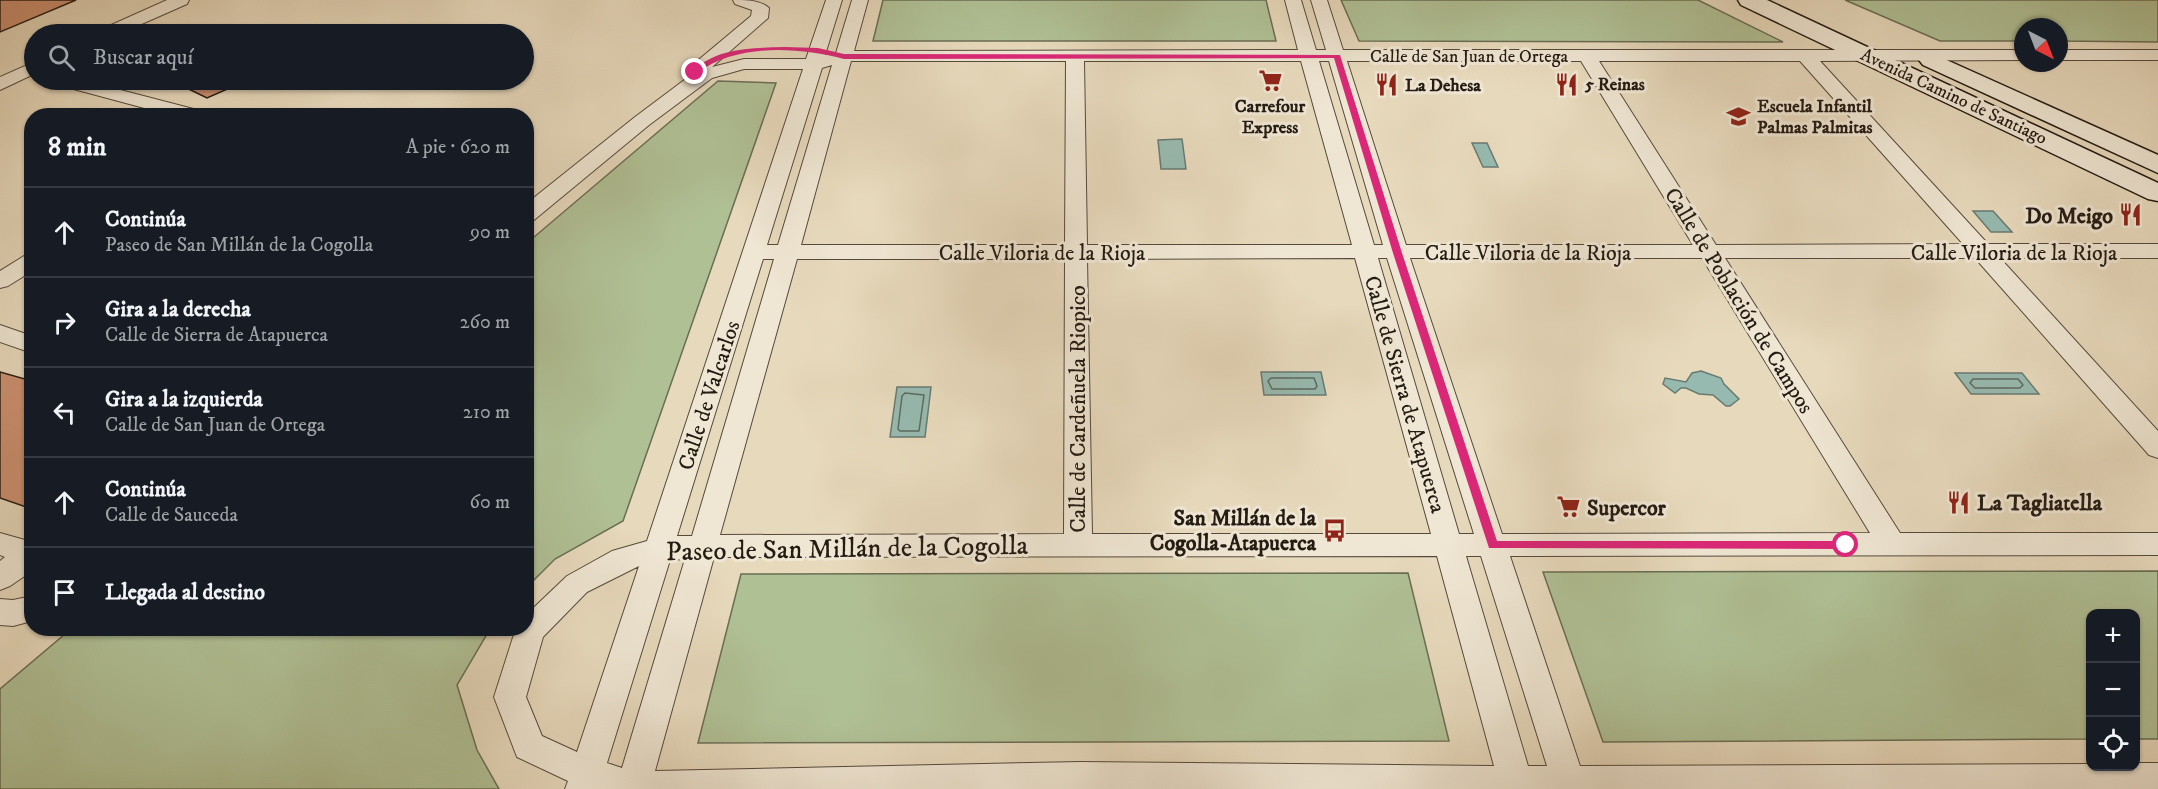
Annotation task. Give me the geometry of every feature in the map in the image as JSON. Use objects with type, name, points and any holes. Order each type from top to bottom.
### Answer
[{"type":"street","points":[[128,24],[181,0]]},
{"type":"street","points":[[642,120],[759,18],[761,8],[741,0]]},
{"type":"street","name":"Calle de Valcarlos","points":[[585,781],[834,0]]},
{"type":"street","name":"Calle de Valcarlos","points":[[633,788],[705,546],[860,0]]},
{"type":"street","name":"Calle de Sierra de Atapuerca","points":[[1293,0],[1516,785]]},
{"type":"street","name":"Calle de Sierra de Atapuerca","points":[[1319,0],[1397,253],[1570,786]]},
{"type":"street","name":"Avenida Camino de Santiago","points":[[1749,0],[1871,45],[2158,193]]},
{"type":"street","name":"Calle de San Juan de Ortega","points":[[816,57],[1805,56],[1871,45]]},
{"type":"street","name":"Avenida Camino de Santiago","points":[[1871,45],[1919,55],[2158,165]]},
{"type":"street","points":[[706,63],[737,51],[816,57]]},
{"type":"street","points":[[1919,55],[2014,55]]},
{"type":"street","points":[[2068,55],[2158,55]]},
{"type":"street","name":"Calle de Población de Campos","points":[[1587,56],[1892,545]]},
{"type":"street","points":[[1805,56],[2158,448]]},
{"type":"street","points":[[534,205],[705,74],[744,64],[816,57]]},
{"type":"street","name":"Calle de Cardeñuela Riopico","points":[[1075,57],[1078,544]]},
{"type":"street","points":[[0,63],[24,68]]},
{"type":"street","points":[[0,84],[24,74]]},
{"type":"street","points":[[100,90],[168,108]]},
{"type":"street","name":"Calle Viloria de la Rioja","points":[[755,252],[2158,251]]},
{"type":"street","points":[[0,281],[24,266]]},
{"type":"street","points":[[0,333],[24,342]]},
{"type":"street","points":[[0,544],[24,553]]},
{"type":"street","name":"Paseo de San Millán de la Cogolla","points":[[534,627],[577,584],[622,559],[659,549],[705,546],[2158,544]]},
{"type":"street","points":[[0,578],[24,560]]},
{"type":"street","name":"Paseo de San Millán de la Cogolla","points":[[528,636],[510,697],[529,747],[585,781],[633,788],[1080,784],[1570,786],[2043,784],[2158,779]]},
{"type":"green space","points":[[883,0],[1266,0],[1276,41],[873,41]]},
{"type":"green space","points":[[1341,0],[1698,0],[1783,42],[1359,41]]},
{"type":"green space","points":[[1845,0],[2158,0],[2158,42],[2068,41],[2068,18],[2014,18],[2014,41],[1940,41]]},
{"type":"green space","points":[[718,81],[776,83],[623,521],[555,559],[534,580],[534,237]]},
{"type":"green space","points":[[2158,571],[2158,739],[2140,739],[2140,609],[2086,609],[2086,739],[1603,742],[1543,572]]},
{"type":"green space","points":[[1408,573],[1449,741],[698,743],[741,574]]},
{"type":"green space","points":[[63,636],[486,636],[457,685],[477,750],[499,789],[0,789],[0,689]]},
{"type":"water","points":[[1182,139],[1186,169],[1161,169],[1158,140]]},
{"type":"water","points":[[1472,143],[1487,143],[1498,167],[1483,167]]},
{"type":"water","points":[[1973,211],[1993,211],[2012,232],[1991,232]]},
{"type":"water","points":[[1701,371],[1721,378],[1739,399],[1730,406],[1726,406],[1713,395],[1699,394],[1686,388],[1681,388],[1675,393],[1663,384],[1665,378],[1686,382],[1692,373]]},
{"type":"water","points":[[1261,372],[1321,372],[1326,395],[1264,395]]},
{"type":"water","points":[[1955,373],[2022,373],[2039,394],[1971,394]]},
{"type":"water","points":[[897,387],[931,387],[925,437],[890,437]]},
{"type":"building","points":[[0,0],[76,0],[0,32]]},
{"type":"building","points":[[191,90],[225,90],[207,98]]},
{"type":"building","points":[[0,372],[24,379],[24,506],[0,498]]},
{"type":"place","name":"Carrefour Express","points":[[1270,80]]},
{"type":"place","name":"5 Reinas","points":[[1567,84]]},
{"type":"place","name":"La Dehesa","points":[[1387,85]]},
{"type":"place","name":"Escuela Infantil Palmas Palmitas","points":[[1739,116]]},
{"type":"place","name":"Do Meigo","points":[[2131,215]]},
{"type":"place","name":"La Tagliatella","points":[[1959,502]]},
{"type":"place","name":"Supercor","points":[[1569,507]]},
{"type":"place","name":"San Millán de la Cogolla-Atapuerca","points":[[1334,530]]},
{"type":"route","points":[[695,72],[706,63],[737,51],[785,49],[818,50],[844,57],[1337,56],[1391,227],[1397,253],[1493,545],[1846,545]]}]
